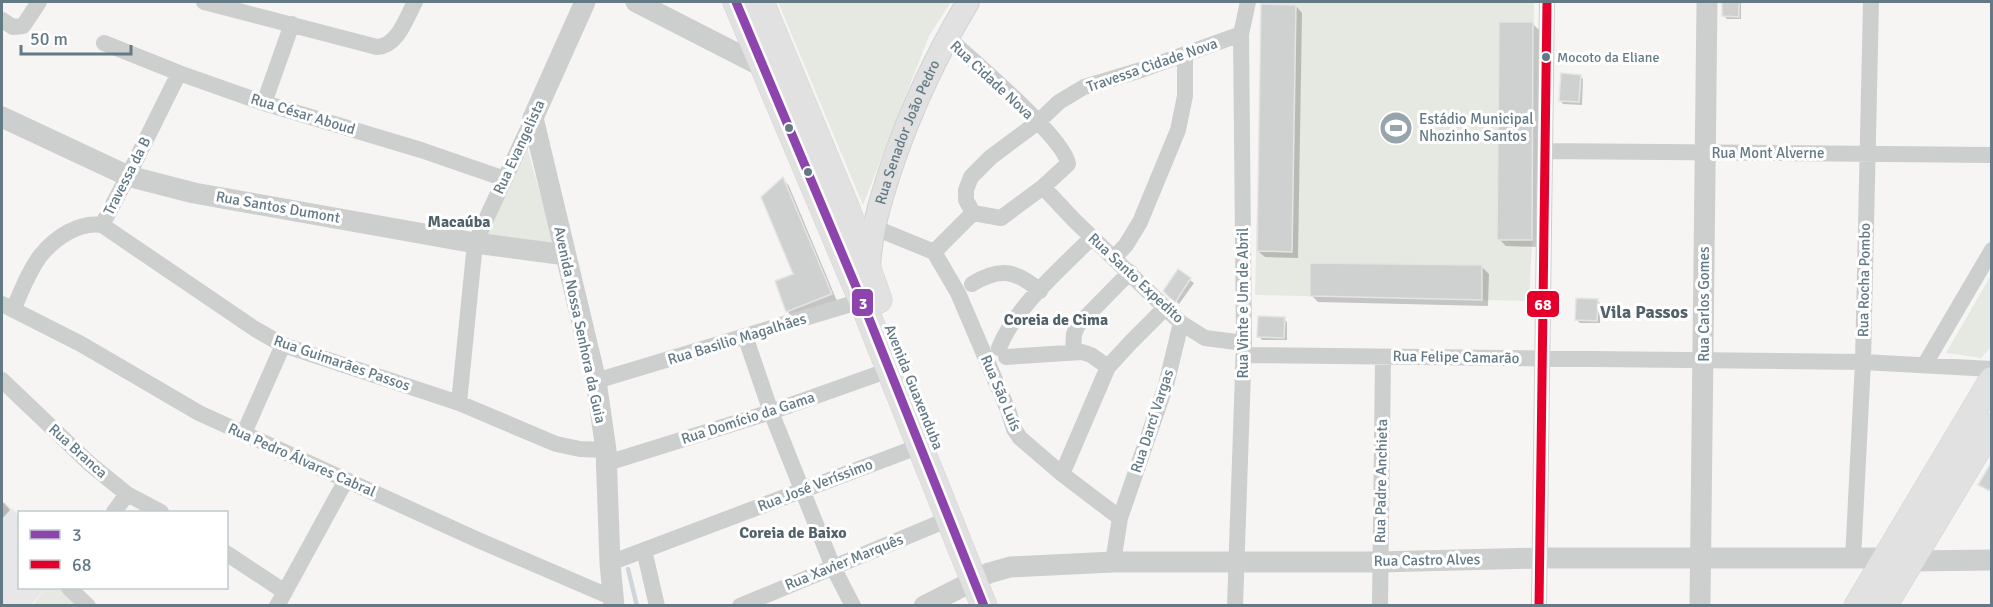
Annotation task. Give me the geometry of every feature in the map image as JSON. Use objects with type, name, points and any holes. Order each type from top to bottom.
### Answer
[{"type":"main road","name":"Avenida Guaxenduba","points":[[736,2],[870,298],[981,577],[984,606]]},
{"type":"main road","name":"Avenida Guaxenduba","points":[[761,2],[847,210],[868,272],[870,298],[889,370],[949,519],[981,577],[1002,606]]},
{"type":"main road","name":"Rua Senador João Pedro","points":[[868,272],[873,227],[901,139],[924,81],[946,37],[968,2]]},
{"type":"main road","points":[[764,67],[775,69],[787,80],[831,188],[847,210]]},
{"type":"main road","points":[[1857,606],[1992,380]]},
{"type":"main road","points":[[1884,606],[1992,426]]},
{"type":"street","points":[[7,23],[23,26],[39,2]]},
{"type":"street","points":[[204,2],[377,47],[385,47],[392,42],[415,2]]},
{"type":"street","name":"Rua Evangelista","points":[[459,403],[475,243],[585,2]]},
{"type":"street","points":[[636,2],[764,67]]},
{"type":"street","name":"Rua Vinte e Um de Abril","points":[[1235,606],[1244,349],[1241,34],[1248,2]]},
{"type":"street","points":[[1539,606],[1547,2]]},
{"type":"street","name":"Rua Carlos Gomes","points":[[1700,606],[1707,2]]},
{"type":"street","name":"Rua Rocha Pombo","points":[[1853,558],[1863,362],[1871,2]]},
{"type":"street","points":[[264,103],[292,24]]},
{"type":"street","name":"Travessa Cidade Nova","points":[[1038,122],[1059,102],[1084,87],[1141,70],[1241,34]]},
{"type":"street","name":"Rua Cidade Nova","points":[[946,37],[1038,122],[1062,148],[1067,157],[1068,164],[1044,187],[1001,218],[973,213],[966,200],[966,190],[971,177],[992,157],[1038,122]]},
{"type":"street","name":"Rua César Aboud","points":[[104,43],[178,73],[264,103],[505,178]]},
{"type":"street","points":[[1114,258],[1126,245],[1140,222],[1178,130],[1185,96],[1185,55]]},
{"type":"street","name":"Travessa da B","points":[[7,307],[39,257],[50,246],[70,231],[94,224],[102,225],[178,73]]},
{"type":"street","name":"Rua Santos Dumont","points":[[2,117],[128,176],[194,193],[475,243],[566,255]]},
{"type":"street","name":"Avenida Nossa Senhora da Guia","points":[[533,118],[596,381],[607,457],[613,602]]},
{"type":"street","name":"Rua Mont Alverne","points":[[1545,151],[1992,155]]},
{"type":"street","name":"Rua Santo Expedito","points":[[1044,187],[1181,323],[1204,338],[1244,349]]},
{"type":"street","points":[[873,227],[934,252],[973,213]]},
{"type":"street","name":"Rua Guimarães Passos","points":[[102,225],[255,329],[283,345],[459,403],[556,444],[607,457]]},
{"type":"street","points":[[1092,237],[1015,320],[1004,336],[1003,353],[1082,352],[1108,368]]},
{"type":"street","points":[[1925,364],[1992,250]]},
{"type":"street","name":"Rua São Luís","points":[[934,252],[958,292],[1014,429],[1020,438],[1062,474],[1120,518]]},
{"type":"street","points":[[1073,352],[1077,325],[1130,272]]},
{"type":"street","points":[[972,284],[986,275],[1008,273],[1028,280],[1040,291]]},
{"type":"street","name":"Rua Basilio Magalhães","points":[[596,381],[870,298]]},
{"type":"street","name":"Rua Pedro Álvares Cabral","points":[[7,307],[81,344],[199,413],[613,602]]},
{"type":"street","points":[[1062,474],[1108,368],[1165,308]]},
{"type":"street","name":"Rua Darcí Vargas","points":[[1120,518],[1166,385],[1181,323]]},
{"type":"street","points":[[745,336],[771,412],[802,490],[833,567],[853,606]]},
{"type":"street","points":[[244,433],[283,345]]},
{"type":"street","name":"Rua Felipe Camarão","points":[[1244,349],[1383,357],[1863,362],[1992,369]]},
{"type":"street","name":"Rua Padre Anchieta","points":[[1380,606],[1383,357]]},
{"type":"street","name":"Rua Domício da Gama","points":[[607,457],[771,412],[889,370]]},
{"type":"street","name":"Rua Branca","points":[[2,380],[90,464],[127,494],[157,511]]},
{"type":"street","name":"Rua José Veríssimo","points":[[610,562],[920,446]]},
{"type":"street","points":[[228,555],[281,602],[346,480]]},
{"type":"street","points":[[115,511],[127,494]]},
{"type":"street","points":[[1113,562],[1120,518]]},
{"type":"street","name":"Rua Xavier Marquês","points":[[740,606],[949,519]]},
{"type":"street","points":[[644,550],[657,606]]},
{"type":"street","name":"Rua Castro Alves","points":[[924,606],[981,577],[1010,567],[1113,562],[1884,558]]},
{"type":"street","points":[[1911,561],[1992,560]]},
{"type":"street","points":[[70,589],[88,606]]},
{"type":"shaded area","points":[[778,2],[951,2],[929,36],[863,205]]},
{"type":"shaded area","name":"Estádio Municipal Nhozinho Santos","points":[[1262,2],[1534,2],[1532,240],[1529,301],[1255,295]]},
{"type":"shaded area","points":[[527,147],[555,247],[482,239]]},
{"type":"shaded area","points":[[1991,275],[1991,347],[1981,358],[1946,353]]},
{"type":"shaded area","points":[[4,502],[18,514],[18,589],[45,589],[31,605],[2,605],[2,505]]},
{"type":"shaded area","points":[[45,589],[63,589],[80,606],[32,606]]},
{"type":"building","points":[[1722,2],[1739,2],[1739,17],[1722,16]]},
{"type":"building","points":[[1261,4],[1296,5],[1292,252],[1257,251]]},
{"type":"building","points":[[1499,22],[1533,22],[1532,240],[1497,240]]},
{"type":"building","points":[[1561,73],[1581,75],[1579,102],[1559,101]]},
{"type":"building","points":[[783,177],[832,294],[786,312],[775,281],[793,274],[761,197]]},
{"type":"building","points":[[1310,263],[1482,265],[1482,300],[1310,296]]},
{"type":"building","points":[[1178,269],[1191,278],[1175,303],[1163,291]]},
{"type":"building","points":[[1576,298],[1598,299],[1597,321],[1575,320]]},
{"type":"building","points":[[1258,316],[1285,317],[1284,338],[1257,337]]},
{"type":"building","points":[[1992,461],[1992,492],[1978,485]]},
{"type":"waterway","points":[[628,569],[637,606]]},
{"type":"transit line","name":"3","points":[[736,2],[862,301],[984,606]]},
{"type":"transit line","name":"68","points":[[1539,606],[1547,2]]},
{"type":"place","name":"Mocoto da Eliane","points":[[1546,57]]},
{"type":"place","name":"Estádio Municipal Nhozinho Santos","points":[[1396,128]]},
{"type":"district","name":"Macaúba","points":[[459,222]]},
{"type":"district","name":"Vila Passos","points":[[1644,312]]},
{"type":"district","name":"Coreia de Cima","points":[[1056,320]]},
{"type":"district","name":"Coreia de Baixo","points":[[793,533]]}]
